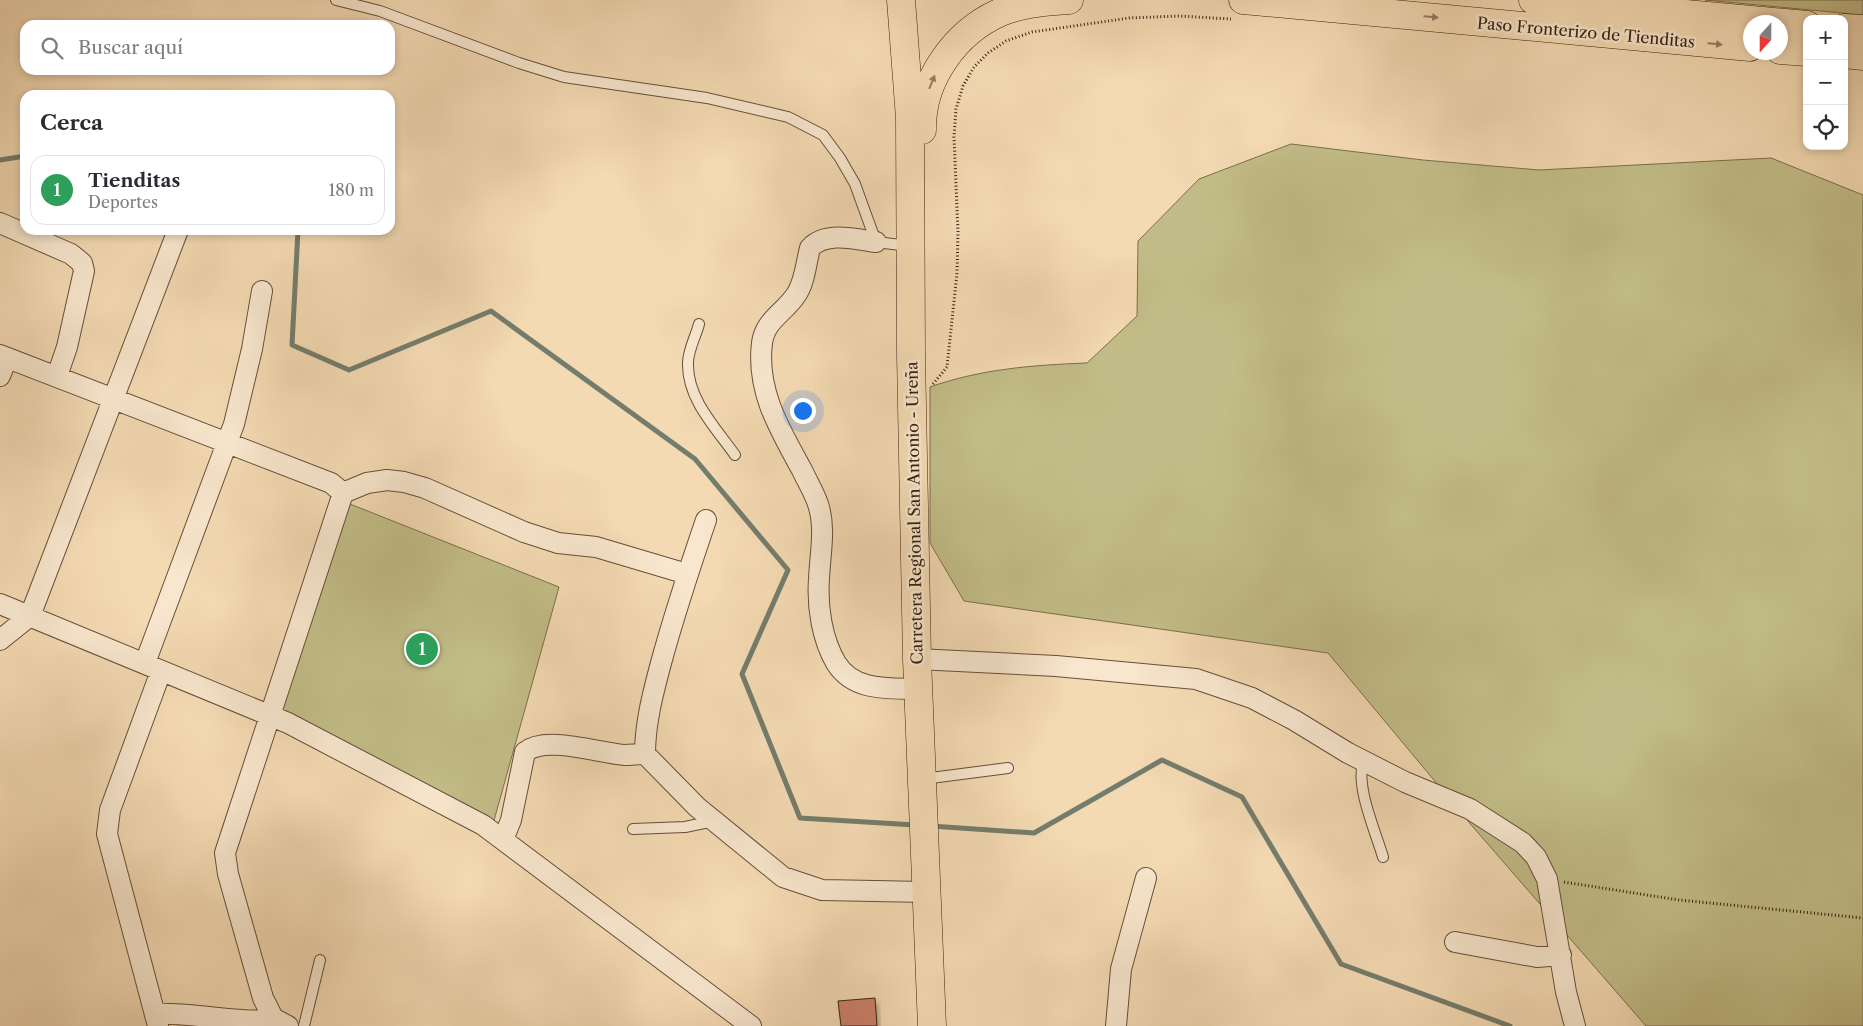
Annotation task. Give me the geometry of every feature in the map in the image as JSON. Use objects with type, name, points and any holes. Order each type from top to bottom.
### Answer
[{"type":"main road","name":"Carretera Regional San Antonio - Ureña","points":[[901,0],[910,118],[909,246],[917,660],[924,791],[924,837],[932,1026]]},
{"type":"main road","points":[[911,355],[919,333],[926,257],[922,120],[928,93],[935,75],[960,39],[979,24],[1001,12],[1023,5],[1069,0]]},
{"type":"main road","name":"Paso Fronterizo de Tienditas","points":[[1533,0],[1803,25]]},
{"type":"main road","name":"Paso Fronterizo de Tienditas","points":[[1238,10],[1743,46]]},
{"type":"main road","points":[[1848,28],[1863,29]]},
{"type":"main road","points":[[1788,51],[1803,52]]},
{"type":"main road","points":[[1848,54],[1863,56]]},
{"type":"street","points":[[0,223],[20,232]]},
{"type":"street","points":[[28,235],[72,254],[82,263],[84,271],[67,347],[56,376]]},
{"type":"street","points":[[0,640],[30,616],[176,235]]},
{"type":"street","points":[[876,242],[843,238],[823,239],[810,248],[805,271],[795,296],[775,315],[764,333],[761,378],[771,413],[818,505],[822,530],[818,581],[820,614],[828,645],[836,664],[847,676],[870,687],[918,689]]},
{"type":"street","points":[[262,291],[252,349],[234,424],[226,443],[153,667],[110,810],[107,834],[157,1020],[170,1012],[244,1023],[281,1022]]},
{"type":"street","points":[[0,376],[4,357],[331,483],[343,494]]},
{"type":"street","points":[[281,1022],[263,998],[228,874],[225,853],[343,494],[367,483],[387,480],[404,482],[425,488],[524,532],[558,543],[596,547],[687,574]]},
{"type":"street","points":[[706,520],[687,574],[652,694],[645,739],[645,754],[697,806],[773,870],[794,882],[822,890],[926,892]]},
{"type":"street","points":[[0,604],[270,714],[483,826],[751,1026]]},
{"type":"street","points":[[917,660],[1056,666],[1196,679],[1252,698],[1405,782],[1470,809],[1523,843],[1536,857],[1547,879],[1566,992],[1576,1026]]},
{"type":"street","points":[[503,840],[511,820],[525,752],[532,746],[558,745],[626,755],[645,754]]},
{"type":"street","points":[[1116,1026],[1120,968],[1146,878]]},
{"type":"street","points":[[1455,942],[1537,957],[1561,955]]},
{"type":"lane","points":[[336,0],[380,11],[519,64],[564,77],[707,98],[788,117],[822,135],[840,158],[855,184],[876,242],[909,246]]},
{"type":"lane","points":[[699,324],[688,363],[690,384],[698,403],[736,455]]},
{"type":"lane","points":[[1364,761],[1360,770],[1361,783],[1383,857]]},
{"type":"lane","points":[[924,791],[1008,768]]},
{"type":"lane","points":[[633,829],[685,827],[709,824],[715,821]]},
{"type":"lane","points":[[304,1026],[320,960]]},
{"type":"path","points":[[930,387],[947,367],[958,232],[954,136],[956,109],[963,86],[974,67],[988,53],[1006,41],[1032,32],[1129,18],[1178,16],[1238,10]]},
{"type":"path","points":[[1547,879],[1679,900],[1863,918]]},
{"type":"shaded area","points":[[1705,0],[1863,0],[1863,15]]},
{"type":"shaded area","points":[[1291,144],[1423,160],[1539,170],[1771,158],[1863,195],[1863,1026],[1646,1026],[1473,827],[1328,653],[964,601],[930,543],[930,387],[968,376],[1007,369],[1087,363],[1137,316],[1138,241],[1199,179]]},
{"type":"shaded area","points":[[350,504],[559,587],[493,824],[282,710]]},
{"type":"building","points":[[875,998],[877,1026],[841,1026],[838,1001]]},
{"type":"waterway","points":[[0,160],[20,157]]},
{"type":"waterway","points":[[298,235],[292,345],[349,370],[491,311],[695,459],[788,570],[742,674],[800,818],[915,825]]},
{"type":"waterway","points":[[931,826],[1034,833],[1162,760],[1242,797],[1341,964],[1510,1026]]},
{"type":"place","name":"Tienditas","points":[[422,649]]}]
